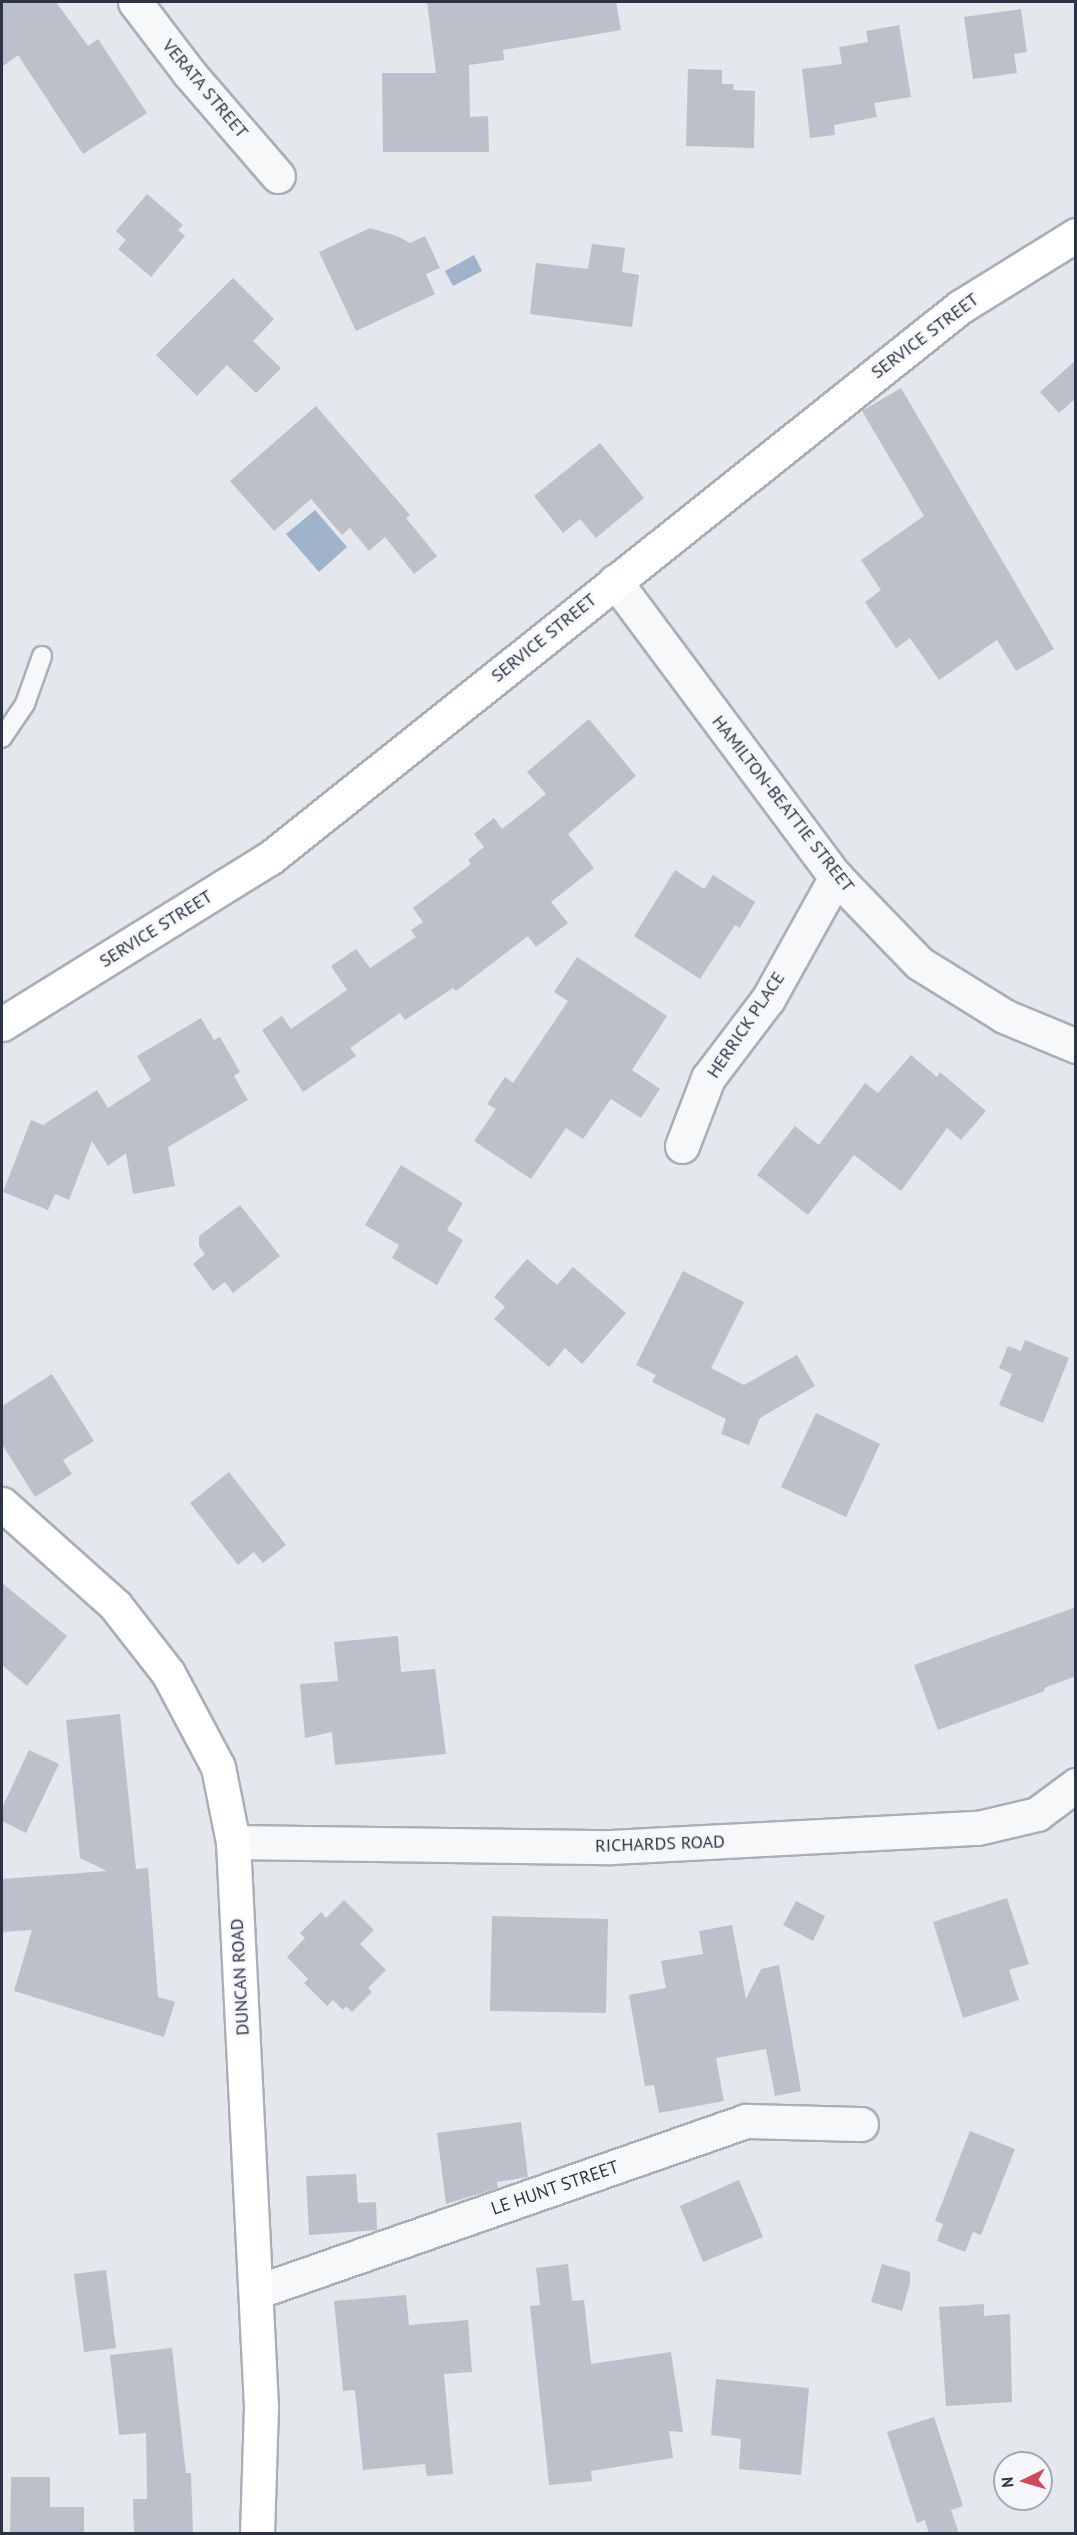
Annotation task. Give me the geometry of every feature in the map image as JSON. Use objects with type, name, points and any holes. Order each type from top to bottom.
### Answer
[{"type":"main road","name":"SERVICE STREET","points":[[2,1024],[270,858],[960,307],[1076,235]]},
{"type":"main road","name":"DUNCAN ROAD","points":[[2,1504],[116,1605],[168,1673],[218,1767],[233,1842],[256,2292],[261,2407],[257,2534]]},
{"type":"street","name":"VERATA STREET","points":[[135,2],[189,73],[278,176]]},
{"type":"street","name":"HAMILTON-BEATTIE STREET","points":[[615,581],[836,877],[919,963],[1004,1016],[1076,1046]]},
{"type":"street","name":"HERRICK PLACE","points":[[682,1146],[708,1078],[768,999],[836,877]]},
{"type":"street","name":"RICHARDS ROAD","points":[[233,1842],[611,1847],[978,1828],[1037,1814],[1076,1785]]},
{"type":"street","name":"LE HUNT STREET","points":[[256,2292],[746,2121],[861,2124]]},
{"type":"lane","points":[[2,738],[25,704],[42,656]]},
{"type":"water","points":[[474,255],[482,271],[453,286],[445,271]]},
{"type":"water","points":[[315,510],[347,547],[319,572],[286,534]]},
{"type":"building","points":[[2,2],[56,2],[88,46],[98,39],[147,113],[83,154],[18,55],[2,67]]},
{"type":"building","points":[[427,2],[616,2],[621,30],[503,50],[504,60],[469,65],[470,117],[488,116],[489,152],[383,152],[382,73],[436,73]]},
{"type":"building","points":[[1021,9],[1027,52],[1014,54],[1017,73],[973,79],[964,17]]},
{"type":"building","points":[[899,25],[911,97],[874,103],[877,117],[834,125],[835,135],[810,138],[802,69],[842,64],[839,47],[868,42],[866,31]]},
{"type":"building","points":[[688,69],[722,70],[722,84],[734,84],[733,90],[755,91],[754,148],[686,146]]},
{"type":"building","points":[[147,194],[183,225],[178,230],[185,236],[151,277],[118,249],[126,240],[116,231]]},
{"type":"building","points":[[370,228],[397,236],[410,243],[425,236],[440,268],[426,274],[435,294],[356,331],[319,252]]},
{"type":"building","points":[[592,244],[625,248],[622,272],[639,275],[632,327],[530,314],[536,263],[588,269]]},
{"type":"building","points":[[233,278],[274,319],[253,341],[281,368],[256,393],[227,365],[197,396],[156,355]]},
{"type":"building","points":[[1076,360],[1076,398],[1059,413],[1040,392]]},
{"type":"building","points":[[901,388],[1054,649],[1016,671],[997,640],[939,680],[910,638],[896,648],[865,602],[881,590],[861,560],[924,516],[862,411]]},
{"type":"building","points":[[316,406],[410,515],[406,518],[437,556],[414,574],[385,537],[369,551],[350,528],[342,535],[311,499],[274,531],[230,481]]},
{"type":"building","points":[[600,443],[644,498],[596,538],[580,519],[563,533],[534,496]]},
{"type":"building","points":[[589,719],[636,776],[568,834],[594,868],[551,902],[568,923],[536,947],[528,936],[456,991],[453,988],[405,1020],[400,1013],[350,1048],[356,1056],[303,1092],[262,1030],[282,1016],[291,1029],[347,990],[331,966],[356,949],[370,968],[416,937],[411,930],[423,922],[413,908],[471,864],[468,860],[484,847],[474,834],[494,818],[502,829],[546,794],[527,772]]},
{"type":"building","points":[[675,870],[704,889],[713,875],[755,902],[740,928],[735,925],[700,979],[634,936]]},
{"type":"building","points":[[577,957],[667,1016],[632,1070],[660,1089],[641,1118],[611,1099],[583,1139],[566,1128],[531,1179],[474,1141],[496,1109],[487,1104],[505,1077],[513,1083],[568,1001],[554,992]]},
{"type":"building","points":[[201,1018],[214,1040],[220,1037],[240,1072],[234,1076],[248,1100],[168,1147],[175,1186],[133,1194],[126,1153],[108,1166],[92,1141],[69,1200],[55,1194],[48,1210],[3,1192],[31,1120],[43,1125],[97,1090],[108,1108],[151,1080],[137,1056]]},
{"type":"building","points":[[911,1055],[937,1077],[940,1072],[986,1111],[961,1140],[947,1128],[901,1191],[854,1155],[808,1215],[757,1175],[795,1126],[819,1145],[865,1083],[878,1093]]},
{"type":"building","points":[[401,1165],[463,1203],[447,1230],[463,1240],[437,1285],[392,1258],[399,1245],[365,1225]]},
{"type":"building","points":[[240,1205],[280,1256],[233,1293],[225,1282],[213,1291],[193,1264],[205,1254],[199,1246],[199,1236]]},
{"type":"building","points":[[527,1259],[557,1285],[573,1267],[626,1313],[582,1364],[565,1348],[549,1367],[494,1319],[505,1307],[494,1297]]},
{"type":"building","points":[[683,1271],[744,1302],[711,1368],[744,1385],[797,1355],[815,1386],[760,1418],[749,1445],[721,1434],[726,1419],[652,1382],[656,1375],[636,1365]]},
{"type":"building","points":[[1025,1340],[1069,1358],[1043,1423],[999,1405],[1012,1374],[999,1368],[1008,1346],[1021,1351]]},
{"type":"building","points":[[52,1374],[94,1441],[63,1460],[72,1474],[35,1497],[2,1444],[2,1406]]},
{"type":"building","points":[[816,1413],[880,1444],[846,1517],[781,1487]]},
{"type":"building","points":[[229,1472],[286,1545],[263,1563],[254,1552],[238,1565],[190,1503]]},
{"type":"building","points":[[2,1583],[67,1636],[27,1686],[2,1665]]},
{"type":"building","points":[[1076,1607],[1076,1676],[1044,1688],[1045,1691],[938,1730],[914,1665]]},
{"type":"building","points":[[398,1636],[401,1672],[435,1669],[446,1754],[335,1765],[332,1732],[305,1738],[300,1684],[338,1681],[334,1642]]},
{"type":"building","points":[[120,1714],[136,1869],[148,1868],[158,1997],[175,2002],[164,2037],[14,1991],[32,1930],[2,1932],[2,1879],[107,1871],[80,1858],[66,1720]]},
{"type":"building","points":[[29,1750],[59,1764],[26,1833],[2,1821],[2,1808]]},
{"type":"building","points":[[1007,1898],[1029,1964],[1009,1970],[1019,2000],[963,2018],[933,1922]]},
{"type":"building","points":[[344,1900],[374,1930],[360,1944],[386,1970],[368,1988],[372,1992],[352,2012],[346,2006],[343,2010],[333,2000],[327,2006],[304,1983],[308,1979],[287,1957],[305,1938],[300,1933],[321,1912],[326,1918]]},
{"type":"building","points":[[796,1901],[825,1916],[813,1941],[783,1925]]},
{"type":"building","points":[[492,1916],[608,1919],[606,2013],[490,2011]]},
{"type":"building","points":[[732,1925],[746,1999],[761,1969],[779,1965],[801,2091],[775,2096],[766,2049],[716,2058],[724,2101],[659,2113],[654,2085],[645,2086],[629,1995],[666,1988],[661,1961],[703,1954],[699,1931]]},
{"type":"building","points":[[521,2122],[528,2177],[497,2182],[498,2188],[446,2204],[437,2133]]},
{"type":"building","points":[[970,2131],[1015,2149],[981,2235],[973,2232],[965,2252],[937,2241],[943,2224],[935,2221]]},
{"type":"building","points":[[356,2174],[358,2203],[376,2202],[377,2230],[309,2235],[306,2176]]},
{"type":"building","points":[[739,2180],[763,2237],[703,2262],[680,2206]]},
{"type":"building","points":[[568,2264],[572,2301],[584,2300],[591,2364],[671,2352],[683,2432],[669,2431],[673,2458],[591,2471],[592,2481],[549,2485],[530,2306],[540,2305],[536,2268]]},
{"type":"building","points":[[882,2264],[910,2272],[910,2283],[902,2311],[871,2302]]},
{"type":"building","points":[[106,2270],[116,2348],[84,2352],[74,2274]]},
{"type":"building","points":[[406,2295],[409,2325],[468,2320],[472,2372],[444,2374],[453,2474],[427,2476],[425,2464],[363,2470],[355,2390],[343,2391],[334,2301]]},
{"type":"building","points":[[984,2304],[984,2316],[1010,2314],[1012,2402],[946,2406],[939,2307]]},
{"type":"building","points":[[172,2348],[186,2473],[191,2473],[193,2534],[134,2534],[133,2499],[147,2499],[146,2433],[119,2435],[110,2355]]},
{"type":"building","points":[[716,2379],[809,2388],[801,2475],[739,2469],[741,2439],[711,2435]]},
{"type":"building","points":[[934,2417],[963,2506],[951,2510],[959,2534],[929,2534],[925,2520],[917,2523],[887,2432]]},
{"type":"building","points":[[11,2477],[50,2477],[50,2507],[84,2507],[84,2534],[10,2534]]}]
